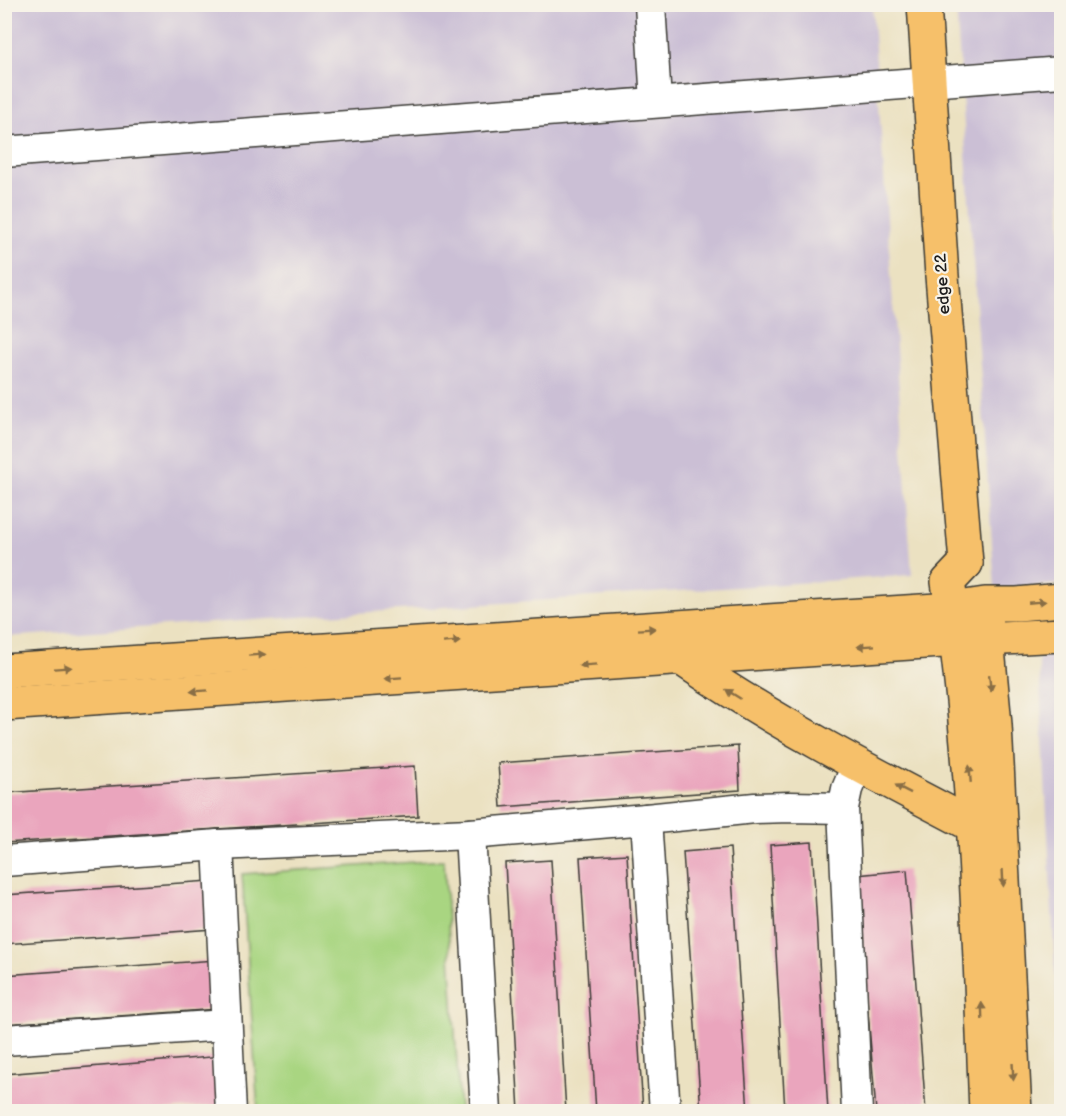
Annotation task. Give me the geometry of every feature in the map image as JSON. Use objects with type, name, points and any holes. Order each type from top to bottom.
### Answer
[{"type":"main road","name":"edge 22","points":[[924,4],[942,276],[966,563]]},
{"type":"main road","points":[[986,1112],[974,826],[972,640],[985,604],[981,578],[966,563],[948,582],[952,609],[972,640],[994,725],[1015,1112]]},
{"type":"main road","points":[[4,671],[1062,600]]},
{"type":"main road","points":[[4,704],[1062,635]]},
{"type":"main road","points":[[681,659],[731,693],[857,765],[974,826]]},
{"type":"street","points":[[650,4],[656,102]]},
{"type":"street","points":[[4,152],[1062,72]]},
{"type":"street","points":[[857,765],[847,789],[843,808],[857,1112]]},
{"type":"street","points":[[4,861],[218,845],[470,834],[755,808],[843,808]]},
{"type":"street","points":[[646,819],[665,1112]]},
{"type":"street","points":[[470,834],[486,1112]]},
{"type":"street","points":[[218,845],[231,1112]]},
{"type":"street","points":[[4,1040],[226,1025]]},
{"type":"shaded area","points":[[5,5],[872,5],[912,575],[5,637]]},
{"type":"shaded area","points":[[956,5],[1061,5],[1061,584],[995,589]]},
{"type":"shaded area","points":[[1061,645],[1061,1083],[1038,646]]},
{"type":"green space","points":[[444,860],[460,1111],[258,1111],[242,874]]},
{"type":"building","points":[[738,746],[740,790],[501,807],[498,763]]},
{"type":"building","points":[[415,766],[418,816],[4,843],[4,793]]},
{"type":"building","points":[[812,842],[828,1112],[785,1112],[770,845]]},
{"type":"building","points":[[730,848],[748,1112],[701,1112],[683,852]]},
{"type":"building","points":[[627,854],[643,1112],[596,1112],[580,857]]},
{"type":"building","points":[[551,860],[566,1112],[519,1112],[505,863]]},
{"type":"building","points":[[907,870],[926,1112],[876,1112],[857,875]]},
{"type":"building","points":[[210,881],[213,929],[4,944],[4,895]]},
{"type":"building","points":[[216,960],[219,1009],[4,1024],[4,975]]},
{"type":"building","points":[[223,1056],[227,1105],[144,1112],[4,1112],[4,1074]]}]
